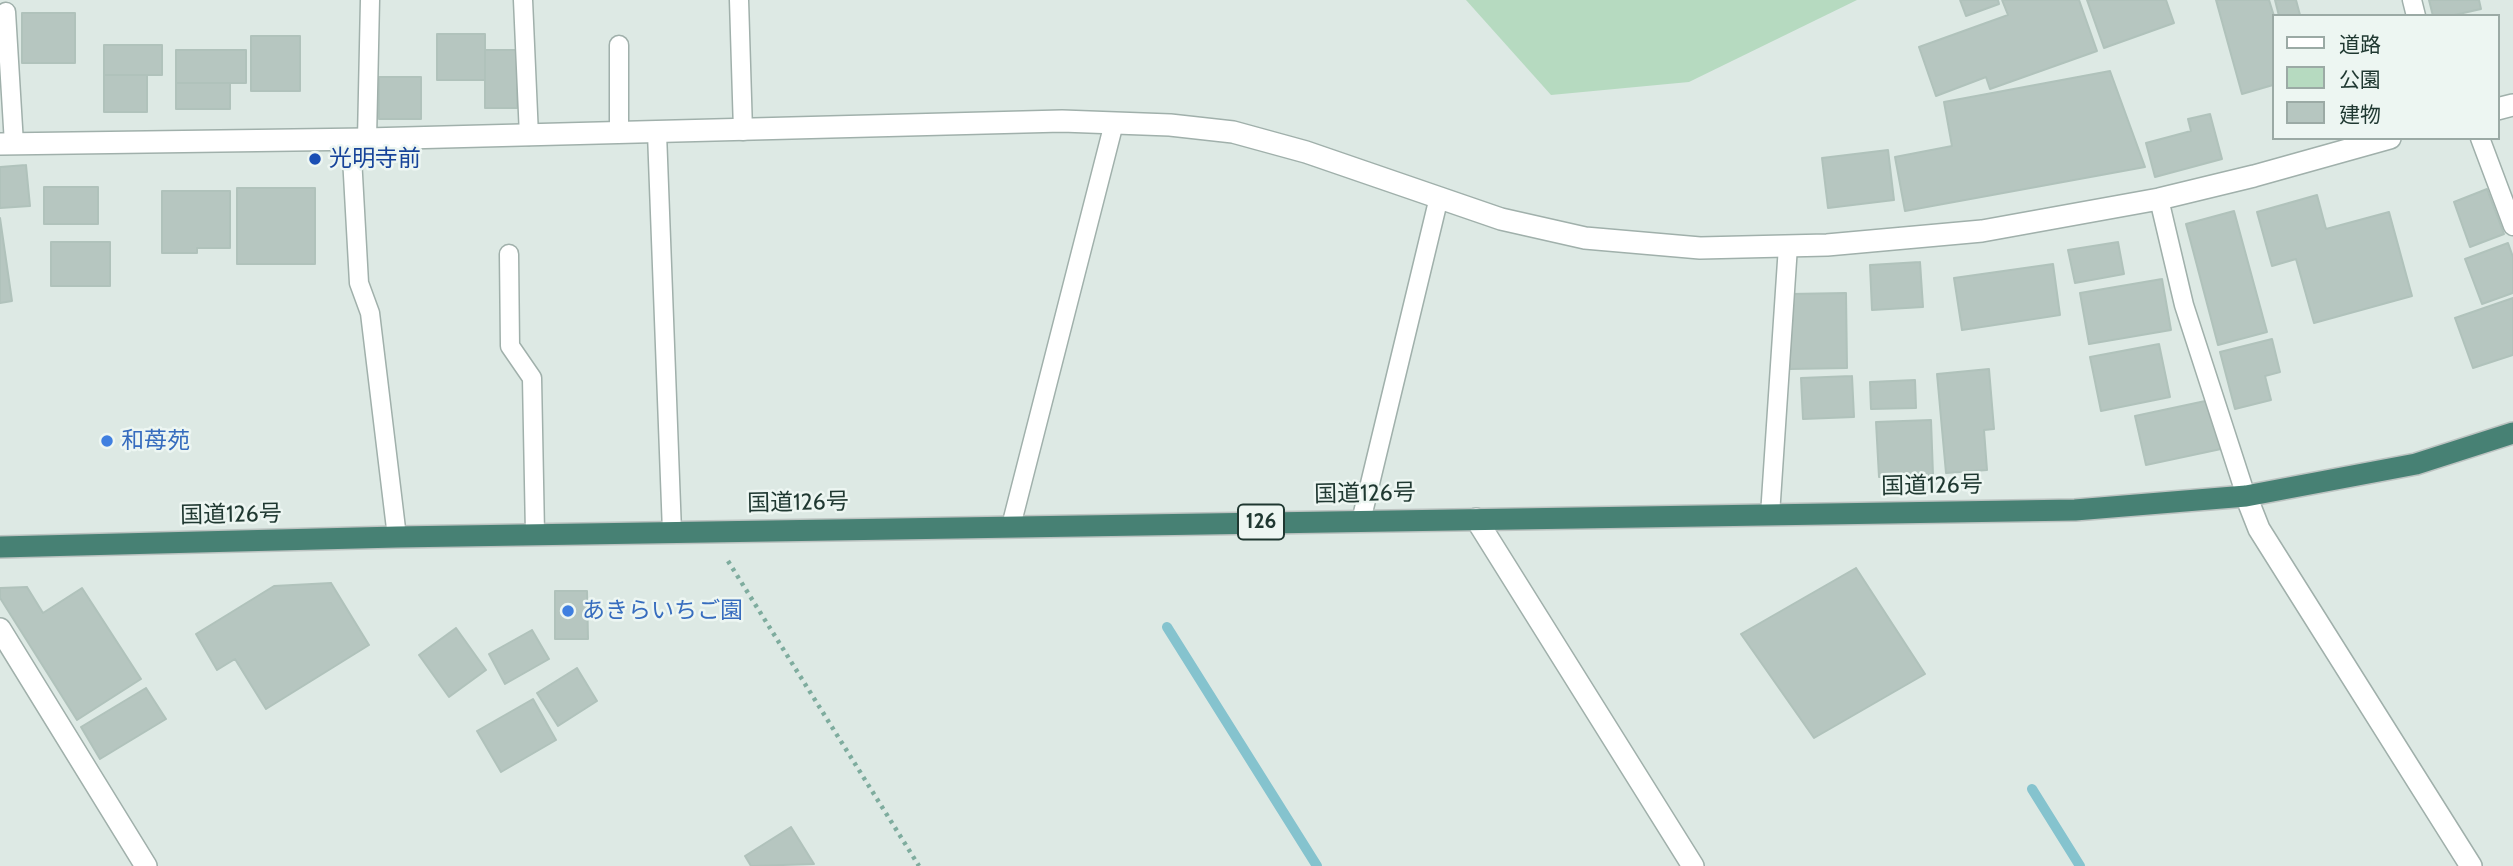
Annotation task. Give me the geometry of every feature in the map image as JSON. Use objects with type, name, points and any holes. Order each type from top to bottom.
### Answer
[{"type":"highway","name":"国道126号","points":[[0,547],[535,534],[2075,510],[2246,496],[2416,464],[2513,433]]},
{"type":"street","points":[[7,144],[529,136],[1062,121],[1170,125],[1233,132],[1306,152],[1501,219],[1585,239],[1700,248],[1788,247],[1982,231],[2159,198],[2254,176],[2383,140]]},
{"type":"street","points":[[2246,496],[2259,529],[2471,866]]},
{"type":"street","points":[[1476,519],[1693,866]]},
{"type":"street","points":[[0,629],[146,866]]},
{"type":"lane","points":[[370,0],[359,139],[359,283],[370,313],[397,537]]},
{"type":"lane","points":[[523,0],[529,136]]},
{"type":"lane","points":[[739,0],[743,131]]},
{"type":"lane","points":[[6,12],[7,144]]},
{"type":"lane","points":[[619,45],[619,133]]},
{"type":"lane","points":[[1011,526],[1114,123]]},
{"type":"lane","points":[[657,133],[672,532]]},
{"type":"lane","points":[[2481,140],[2513,226]]},
{"type":"lane","points":[[1361,521],[1440,197]]},
{"type":"lane","points":[[2159,198],[2184,305],[2246,496]]},
{"type":"lane","points":[[1770,515],[1788,247]]},
{"type":"lane","points":[[509,254],[510,346],[532,378],[535,534]]},
{"type":"path","points":[[710,531],[919,866]]},
{"type":"green space","points":[[1466,0],[1857,0],[1689,82],[1551,95]]},
{"type":"building","points":[[1960,0],[1998,0],[1999,4],[1966,16]]},
{"type":"building","points":[[2002,0],[2079,0],[2097,51],[1990,89],[1986,77],[1936,96],[1919,47],[2008,15]]},
{"type":"building","points":[[2087,0],[2166,0],[2174,23],[2104,48]]},
{"type":"building","points":[[2216,0],[2269,0],[2273,14],[2272,85],[2242,94]]},
{"type":"building","points":[[2275,0],[2296,0],[2300,14],[2278,14]]},
{"type":"building","points":[[2429,0],[2479,0],[2481,9],[2459,14],[2432,14]]},
{"type":"building","points":[[22,13],[75,13],[75,63],[22,63]]},
{"type":"building","points":[[437,34],[485,34],[485,80],[437,80]]},
{"type":"building","points":[[251,36],[300,36],[300,91],[251,91]]},
{"type":"building","points":[[104,45],[162,45],[162,75],[104,75]]},
{"type":"building","points":[[176,50],[246,50],[246,83],[176,83]]},
{"type":"building","points":[[485,50],[517,50],[517,108],[485,108]]},
{"type":"building","points":[[2110,71],[2145,167],[1905,211],[1895,157],[1952,146],[1944,102]]},
{"type":"building","points":[[104,75],[147,75],[147,112],[104,112]]},
{"type":"building","points":[[379,77],[421,77],[421,119],[379,119]]},
{"type":"building","points":[[176,83],[230,83],[230,109],[176,109]]},
{"type":"building","points":[[2210,114],[2222,159],[2155,177],[2146,143],[2191,131],[2188,119]]},
{"type":"building","points":[[1888,150],[1894,200],[1828,208],[1822,158]]},
{"type":"building","points":[[26,165],[30,206],[0,208],[0,167]]},
{"type":"building","points":[[44,187],[98,187],[98,224],[44,224]]},
{"type":"building","points":[[237,188],[315,188],[315,264],[237,264]]},
{"type":"building","points":[[2487,189],[2504,234],[2470,247],[2454,202]]},
{"type":"building","points":[[162,191],[230,191],[230,248],[197,248],[197,253],[162,253]]},
{"type":"building","points":[[2317,195],[2326,229],[2389,212],[2412,296],[2314,323],[2296,259],[2272,266],[2257,212]]},
{"type":"building","points":[[2234,211],[2267,332],[2218,345],[2186,224]]},
{"type":"building","points":[[0,218],[12,301],[0,303]]},
{"type":"building","points":[[51,242],[110,242],[110,286],[51,286]]},
{"type":"building","points":[[2118,242],[2124,274],[2075,283],[2068,250]]},
{"type":"building","points":[[2508,243],[2513,257],[2513,293],[2482,304],[2465,259]]},
{"type":"building","points":[[1920,262],[1923,307],[1872,310],[1870,265]]},
{"type":"building","points":[[2053,264],[2060,315],[1962,330],[1954,278]]},
{"type":"building","points":[[2162,279],[2171,330],[2089,344],[2080,293]]},
{"type":"building","points":[[1846,293],[1847,368],[1790,369],[1790,294]]},
{"type":"building","points":[[2513,298],[2513,355],[2473,368],[2455,318]]},
{"type":"building","points":[[2272,339],[2280,372],[2265,376],[2271,400],[2235,409],[2220,352]]},
{"type":"building","points":[[2159,344],[2170,397],[2101,411],[2090,357]]},
{"type":"building","points":[[1989,369],[1994,429],[1984,430],[1987,470],[1946,473],[1937,374]]},
{"type":"building","points":[[1852,376],[1854,417],[1803,419],[1801,378]]},
{"type":"building","points":[[1915,380],[1916,408],[1871,409],[1870,382]]},
{"type":"building","points":[[2210,400],[2221,449],[2146,465],[2135,416]]},
{"type":"building","points":[[1931,420],[1933,475],[1879,477],[1876,422]]},
{"type":"building","points":[[1856,568],[1925,674],[1814,738],[1741,634]]},
{"type":"building","points":[[331,583],[369,645],[266,709],[235,659],[217,670],[196,634],[274,586]]},
{"type":"building","points":[[27,587],[43,613],[82,588],[141,679],[77,720],[0,598],[0,588]]},
{"type":"building","points":[[555,591],[587,591],[588,639],[555,639]]},
{"type":"building","points":[[456,628],[486,670],[449,697],[419,655]]},
{"type":"building","points":[[532,630],[549,659],[505,684],[489,654]]},
{"type":"building","points":[[577,668],[597,701],[558,726],[537,693]]},
{"type":"building","points":[[146,688],[166,719],[100,759],[81,727]]},
{"type":"building","points":[[533,699],[556,740],[501,772],[477,731]]},
{"type":"building","points":[[791,827],[814,864],[751,866],[745,856]]},
{"type":"waterway","points":[[1167,627],[1317,866]]},
{"type":"waterway","points":[[2032,789],[2080,866]]},
{"type":"place","name":"光明寺前","points":[[315,159]]},
{"type":"place","name":"和苺苑","points":[[107,441]]},
{"type":"place","name":"あきらいちご園","points":[[568,611]]}]
